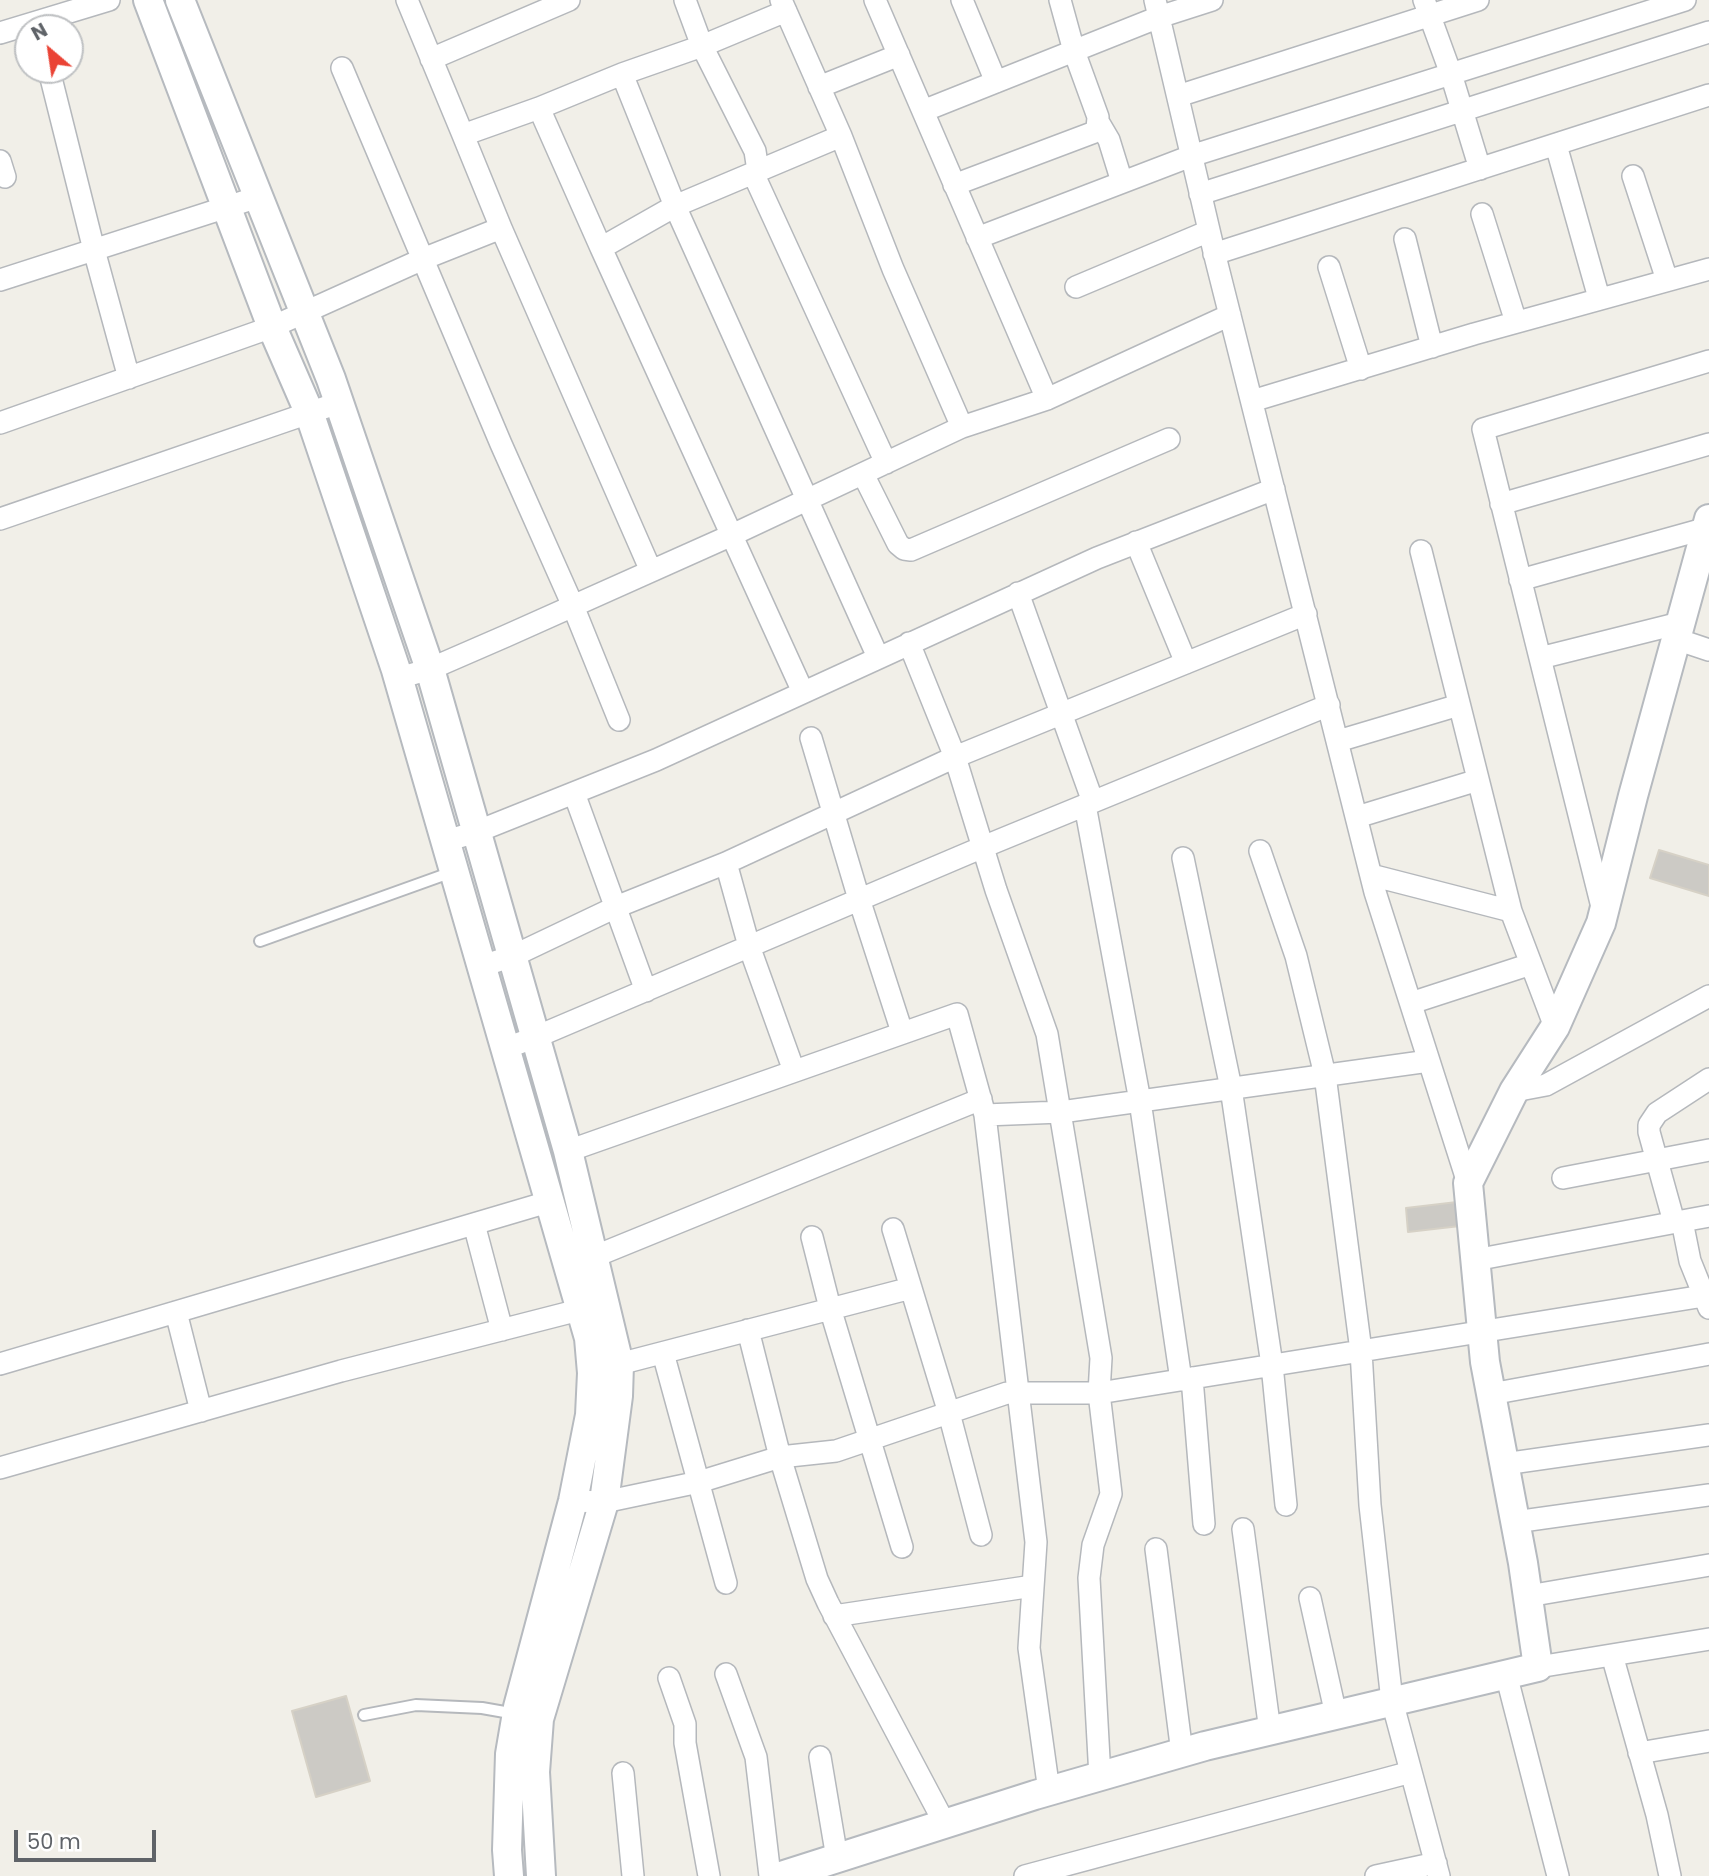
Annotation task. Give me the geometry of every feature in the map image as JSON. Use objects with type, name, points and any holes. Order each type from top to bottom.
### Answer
[{"type":"main road","points":[[148,0],[272,327],[309,412],[399,678],[531,1134],[548,1202],[581,1262],[579,1310],[589,1338],[618,1396],[604,1502],[528,1717],[510,1754],[507,1850],[509,1876]]},
{"type":"main road","points":[[180,0],[306,311],[397,569],[430,669],[564,1138],[581,1262],[605,1366],[590,1415],[528,1717],[535,1772],[541,1876]]},
{"type":"main road","points":[[781,1876],[1049,1791],[1182,1753],[1538,1667],[1516,1522],[1482,1332],[1468,1183],[1514,1091],[1555,1027],[1603,913],[1678,631],[1700,584],[1708,523]]},
{"type":"main road","points":[[366,581],[397,569]]},
{"type":"main road","points":[[531,1134],[564,1138]]},
{"type":"street","points":[[69,14],[109,0]]},
{"type":"street","points":[[407,0],[501,228],[651,571]]},
{"type":"street","points":[[431,58],[569,0]]},
{"type":"street","points":[[685,0],[702,46],[755,151],[755,172],[886,463]]},
{"type":"street","points":[[875,0],[1047,399]]},
{"type":"street","points":[[962,0],[996,82]]},
{"type":"street","points":[[1060,0],[1073,51],[1099,123],[1109,140],[1122,182]]},
{"type":"street","points":[[923,111],[1073,51],[1157,8],[1212,0]]},
{"type":"street","points":[[1178,96],[1427,8],[1478,0]]},
{"type":"street","points":[[976,238],[1191,156],[1685,0]]},
{"type":"street","points":[[463,135],[702,46],[784,5],[841,136],[893,270],[962,427]]},
{"type":"street","points":[[1157,8],[1214,254],[1371,875],[1468,1183]]},
{"type":"street","points":[[1427,8],[1451,74],[1480,170]]},
{"type":"street","points":[[1200,194],[1709,32]]},
{"type":"street","points":[[819,87],[898,55]]},
{"type":"street","points":[[342,68],[573,606],[619,720]]},
{"type":"street","points":[[622,74],[675,206],[878,657]]},
{"type":"street","points":[[52,84],[129,377]]},
{"type":"street","points":[[1214,254],[1709,95]]},
{"type":"street","points":[[539,108],[803,692]]},
{"type":"street","points":[[954,185],[1092,133],[1099,123]]},
{"type":"street","points":[[601,248],[675,206],[841,136]]},
{"type":"street","points":[[1556,145],[1600,298]]},
{"type":"street","points":[[1633,176],[1667,280]]},
{"type":"street","points":[[0,280],[258,197]]},
{"type":"street","points":[[1482,214],[1516,322]]},
{"type":"street","points":[[0,424],[272,327],[423,259],[501,228]]},
{"type":"street","points":[[1076,287],[1209,230]]},
{"type":"street","points":[[1405,239],[1432,347]]},
{"type":"street","points":[[1329,267],[1361,369]]},
{"type":"street","points":[[1252,401],[1516,322],[1709,269]]},
{"type":"street","points":[[399,678],[430,669],[573,606],[962,427],[1047,399],[1230,315]]},
{"type":"street","points":[[1603,913],[1483,429],[1709,361]]},
{"type":"street","points":[[0,519],[338,402]]},
{"type":"street","points":[[863,474],[898,544],[911,550],[1169,439]]},
{"type":"street","points":[[1501,504],[1709,444]]},
{"type":"street","points":[[446,841],[476,832],[656,760],[1018,593],[1136,542],[1274,489]]},
{"type":"street","points":[[1520,580],[1708,523]]},
{"type":"street","points":[[1136,542],[1186,663]]},
{"type":"street","points":[[1421,551],[1511,911],[1555,1027]]},
{"type":"street","points":[[1018,593],[1063,714],[1089,804],[1187,1379],[1204,1524]]},
{"type":"street","points":[[482,966],[513,956],[616,907],[726,863],[955,757],[1307,614]]},
{"type":"street","points":[[1540,657],[1678,631],[1709,650]]},
{"type":"street","points":[[909,643],[955,757],[1047,1034],[1061,1112],[1101,1358],[1099,1393],[1111,1494],[1093,1545],[1089,1578],[1100,1777]]},
{"type":"street","points":[[506,1048],[1329,705]]},
{"type":"street","points":[[1338,741],[1459,705]]},
{"type":"street","points":[[811,738],[832,814],[902,1032]]},
{"type":"street","points":[[1357,817],[1478,780]]},
{"type":"street","points":[[574,793],[646,991]]},
{"type":"street","points":[[1260,851],[1296,956],[1325,1075],[1361,1351],[1370,1505],[1392,1702],[1438,1870],[1376,1876]]},
{"type":"street","points":[[1183,858],[1231,1088],[1272,1365],[1286,1505]]},
{"type":"street","points":[[726,863],[749,946],[794,1071]]},
{"type":"street","points":[[1371,875],[1511,911]]},
{"type":"street","points":[[1411,1003],[1531,964]]},
{"type":"street","points":[[1514,1091],[1546,1085],[1709,996]]},
{"type":"street","points":[[564,1138],[794,1071],[957,1014],[983,1107],[1036,1542],[1028,1648],[1049,1791]]},
{"type":"street","points":[[581,1262],[983,1107],[1061,1112],[1429,1061]]},
{"type":"street","points":[[573,1501],[604,1502],[699,1482],[780,1457],[836,1451],[1007,1393],[1099,1393],[1482,1332],[1707,1300],[1690,1261],[1649,1132],[1652,1119],[1657,1113],[1709,1079]]},
{"type":"street","points":[[1563,1178],[1709,1150]]},
{"type":"street","points":[[0,1364],[548,1202]]},
{"type":"street","points":[[1475,1260],[1709,1216]]},
{"type":"street","points":[[474,1224],[502,1330]]},
{"type":"street","points":[[893,1229],[981,1535]]},
{"type":"street","points":[[812,1237],[830,1308],[902,1547]]},
{"type":"street","points":[[605,1366],[911,1288]]},
{"type":"street","points":[[0,1468],[341,1371],[579,1310]]},
{"type":"street","points":[[176,1312],[201,1411]]},
{"type":"street","points":[[748,1330],[780,1457],[817,1579],[834,1616],[946,1824]]},
{"type":"street","points":[[663,1353],[726,1583]]},
{"type":"street","points":[[1491,1394],[1709,1354]]},
{"type":"street","points":[[1504,1464],[1709,1435]]},
{"type":"street","points":[[1516,1522],[1709,1495]]},
{"type":"street","points":[[1243,1529],[1270,1731]]},
{"type":"street","points":[[1156,1549],[1182,1753]]},
{"type":"street","points":[[1528,1596],[1709,1565]]},
{"type":"street","points":[[834,1616],[1033,1586]]},
{"type":"street","points":[[1310,1598],[1336,1715]]},
{"type":"street","points":[[1538,1667],[1709,1639]]},
{"type":"street","points":[[1612,1654],[1657,1815],[1670,1876]]},
{"type":"street","points":[[726,1674],[756,1757],[770,1876]]},
{"type":"street","points":[[1506,1674],[1558,1876]]},
{"type":"street","points":[[669,1678],[685,1724],[685,1743],[709,1876]]},
{"type":"street","points":[[1639,1753],[1709,1741]]},
{"type":"street","points":[[820,1757],[837,1858]]},
{"type":"street","points":[[1025,1876],[1411,1772]]},
{"type":"street","points":[[623,1773],[634,1876]]},
{"type":"lane","points":[[260,941],[455,871]]},
{"type":"lane","points":[[363,1715],[416,1706],[482,1708],[528,1717]]},
{"type":"building","points":[[1659,850],[1709,865],[1709,896],[1650,878]]},
{"type":"building","points":[[1457,1202],[1460,1226],[1408,1232],[1406,1208]]},
{"type":"building","points":[[346,1696],[370,1781],[316,1797],[292,1711]]}]
